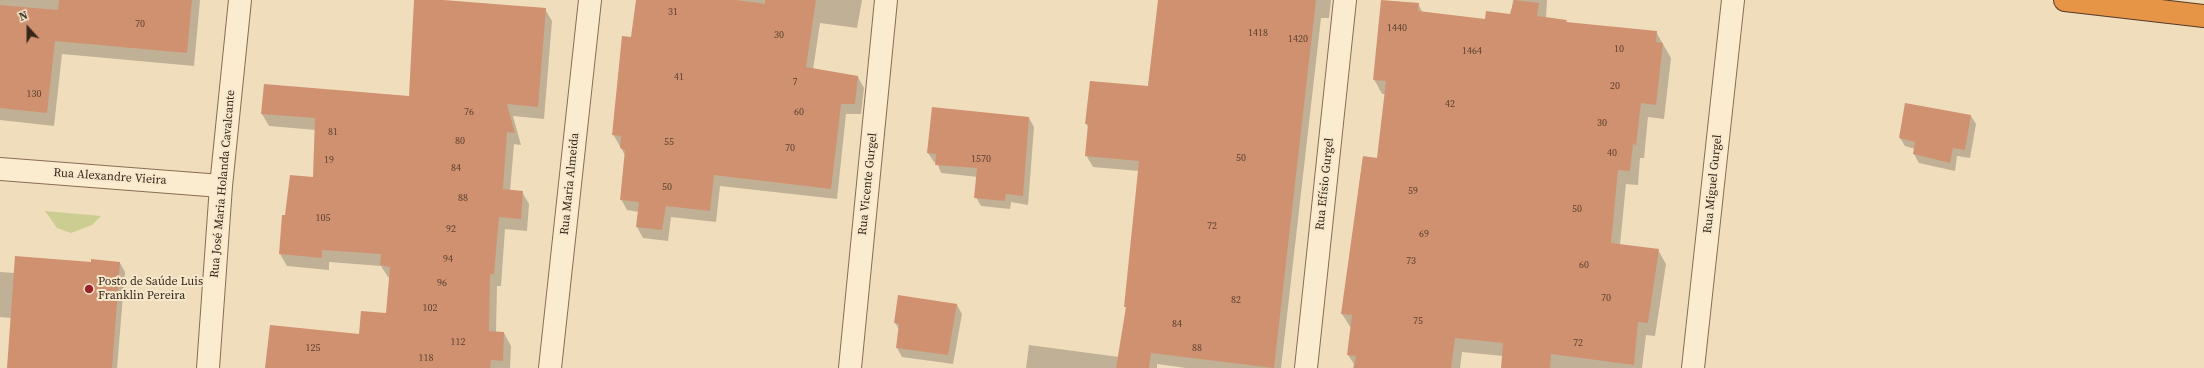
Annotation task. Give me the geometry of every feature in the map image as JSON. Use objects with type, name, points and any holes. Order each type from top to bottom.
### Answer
[{"type":"highway","points":[[2065,0],[2204,16]]},
{"type":"street","name":"Rua José Maria Holanda Cavalcante","points":[[208,368],[221,186],[240,0]]},
{"type":"street","name":"Rua Maria Almeida","points":[[550,368],[590,0]]},
{"type":"street","name":"Rua Vicente Gurgel","points":[[850,368],[886,0]]},
{"type":"street","name":"Rua Efísio Gurgel","points":[[1306,368],[1345,0]]},
{"type":"street","name":"Rua Miguel Gurgel","points":[[1693,368],[1733,0]]},
{"type":"street","name":"Rua Alexandre Vieira","points":[[0,169],[221,186]]},
{"type":"green space","points":[[45,211],[101,216],[92,225],[71,233],[57,228]]},
{"type":"building","points":[[59,0],[192,0],[187,53],[55,41],[47,113],[0,108],[0,5],[58,10]]},
{"type":"building","points":[[414,0],[443,0],[546,8],[538,107],[507,104],[515,133],[507,132],[503,189],[523,191],[521,219],[499,217],[494,274],[490,274],[489,331],[504,332],[503,361],[491,360],[490,368],[265,368],[270,325],[359,334],[361,311],[386,313],[390,267],[380,265],[381,254],[322,250],[322,258],[279,254],[282,215],[285,215],[290,175],[313,177],[315,118],[261,114],[264,84],[409,96]]},
{"type":"building","points":[[636,0],[736,0],[765,4],[765,0],[816,0],[806,67],[858,76],[855,104],[841,104],[831,189],[714,175],[710,211],[666,206],[662,230],[636,227],[639,202],[620,200],[625,150],[620,148],[621,136],[612,135],[622,36],[631,37]]},
{"type":"building","points":[[1158,0],[1316,0],[1274,368],[1151,353],[1149,368],[1116,368],[1126,307],[1124,307],[1139,161],[1085,156],[1088,124],[1085,124],[1090,81],[1148,86]]},
{"type":"building","points":[[1381,0],[1419,3],[1418,11],[1485,19],[1486,11],[1510,14],[1514,0],[1539,3],[1537,16],[1567,20],[1566,22],[1657,31],[1656,42],[1663,43],[1656,105],[1641,103],[1636,145],[1633,144],[1630,171],[1618,170],[1611,243],[1659,249],[1648,323],[1638,322],[1634,365],[1551,354],[1550,368],[1501,368],[1503,343],[1455,338],[1451,368],[1354,368],[1356,356],[1347,355],[1352,315],[1341,314],[1363,156],[1377,158],[1386,81],[1373,80]]},
{"type":"building","points":[[1905,103],[1971,115],[1965,150],[1953,148],[1950,163],[1913,154],[1915,142],[1899,138]]},
{"type":"building","points":[[932,107],[1029,117],[1023,196],[1006,194],[1005,201],[974,198],[977,168],[935,165],[936,154],[927,153]]},
{"type":"building","points":[[15,256],[91,262],[91,259],[120,262],[112,368],[7,368]]},
{"type":"building","points":[[898,295],[957,304],[948,355],[896,348],[899,324],[894,323]]},
{"type":"place","name":"Posto de Saúde Luis Franklin Pereira","points":[[89,289]]}]
